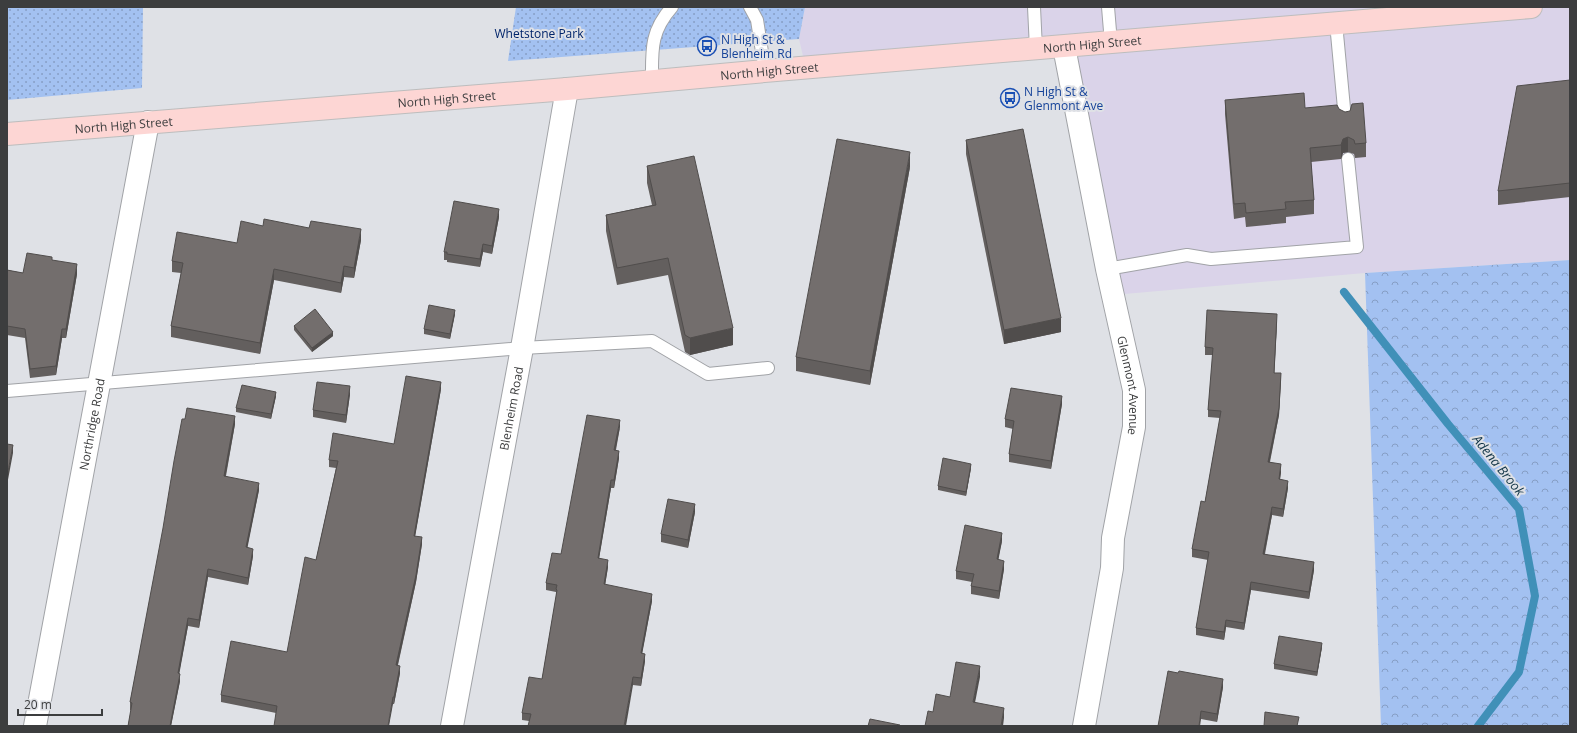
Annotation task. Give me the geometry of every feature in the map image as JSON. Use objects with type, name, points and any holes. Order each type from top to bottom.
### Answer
[{"type":"main road","name":"North High Street","points":[[7,134],[567,89],[765,71],[1336,24],[1408,12],[1531,7]]},
{"type":"street","name":"Glenmont Avenue","points":[[1064,47],[1107,269],[1134,390],[1135,408],[1134,427],[1113,538],[1112,568],[1084,726]]},
{"type":"street","name":"Blenheim Road","points":[[452,726],[522,348],[567,89]]},
{"type":"street","name":"Northridge Road","points":[[35,726],[148,122]]},
{"type":"lane","points":[[652,81],[651,45],[656,33],[672,7]]},
{"type":"lane","points":[[750,7],[757,20],[765,71]]},
{"type":"lane","points":[[1034,7],[1036,49]]},
{"type":"lane","points":[[1108,7],[1111,43]]},
{"type":"lane","points":[[1336,24],[1345,119]]},
{"type":"lane","points":[[1107,269],[1187,255],[1211,259],[1357,247],[1348,159]]},
{"type":"lane","points":[[7,391],[522,348],[652,341],[708,374],[768,368]]},
{"type":"shaded area","points":[[805,7],[1570,7],[1570,260],[1365,273],[1113,295],[1065,54],[807,73],[799,39]]},
{"type":"green space","points":[[7,7],[143,7],[142,88],[7,100]]},
{"type":"green space","name":"Whetstone Park","points":[[516,7],[805,7],[799,39],[508,61]]},
{"type":"green space","points":[[1570,260],[1570,726],[1381,726],[1365,273]]},
{"type":"building","points":[[1570,80],[1570,183],[1498,191],[1517,86]]},
{"type":"building","points":[[1304,93],[1305,108],[1337,105],[1339,109],[1345,112],[1350,111],[1352,104],[1363,103],[1366,143],[1355,144],[1354,140],[1348,137],[1343,139],[1341,145],[1310,148],[1314,200],[1285,202],[1286,209],[1246,213],[1245,203],[1234,204],[1225,100]]},
{"type":"building","points":[[1023,129],[1061,318],[1004,330],[966,140]]},
{"type":"building","points":[[837,139],[910,152],[870,371],[796,357]]},
{"type":"building","points":[[694,156],[733,328],[690,338],[685,335],[668,258],[617,268],[606,215],[656,205],[647,166]]},
{"type":"building","points":[[454,201],[499,209],[492,246],[483,244],[480,259],[447,254],[447,252],[444,252]]},
{"type":"building","points":[[264,219],[309,228],[311,221],[361,229],[354,268],[344,266],[341,283],[274,269],[260,343],[171,326],[183,263],[172,261],[177,232],[237,243],[241,221],[263,226]]},
{"type":"building","points":[[27,253],[52,257],[52,260],[77,264],[66,329],[62,329],[56,366],[30,369],[25,329],[7,326],[7,270],[23,273]]},
{"type":"building","points":[[429,305],[455,310],[450,334],[424,329]]},
{"type":"building","points":[[315,309],[333,332],[312,348],[294,326]]},
{"type":"building","points":[[1207,310],[1277,314],[1274,373],[1281,373],[1279,408],[1268,462],[1281,464],[1279,479],[1288,481],[1283,509],[1272,507],[1263,554],[1314,562],[1309,592],[1251,582],[1244,623],[1226,620],[1224,632],[1196,628],[1209,552],[1192,549],[1201,501],[1205,502],[1221,411],[1208,410],[1213,348],[1205,347]]},
{"type":"building","points":[[406,376],[441,382],[414,536],[422,537],[416,575],[396,665],[400,666],[388,726],[274,726],[277,706],[221,695],[231,641],[287,652],[305,557],[316,560],[338,461],[329,460],[333,433],[394,444]]},
{"type":"building","points":[[317,382],[350,386],[346,415],[313,410]]},
{"type":"building","points":[[242,385],[276,392],[271,414],[236,408]]},
{"type":"building","points":[[1011,388],[1062,396],[1051,461],[1009,454],[1014,421],[1005,419]]},
{"type":"building","points":[[187,408],[235,416],[224,476],[259,483],[246,547],[253,549],[248,578],[208,569],[199,620],[188,618],[178,673],[180,674],[170,726],[128,726],[132,703],[130,702],[163,528],[174,461],[182,419],[185,419]]},
{"type":"building","points":[[587,415],[620,420],[614,450],[619,451],[614,480],[611,480],[598,558],[608,560],[604,584],[652,594],[641,653],[645,654],[641,678],[633,677],[624,726],[528,726],[531,714],[522,713],[529,677],[542,679],[557,590],[557,585],[546,583],[552,553],[561,554]]},
{"type":"building","points":[[7,444],[13,445],[7,477]]},
{"type":"building","points":[[943,458],[971,464],[966,492],[938,486]]},
{"type":"building","points":[[668,499],[695,504],[688,540],[661,534]]},
{"type":"building","points":[[965,525],[1002,533],[997,559],[1004,561],[999,591],[971,586],[974,574],[956,571]]},
{"type":"building","points":[[1279,636],[1322,643],[1317,672],[1274,664]]},
{"type":"building","points":[[956,662],[980,666],[973,702],[1004,708],[1001,726],[925,726],[928,711],[933,712],[936,694],[950,697]]},
{"type":"building","points":[[1168,671],[1178,673],[1179,671],[1223,679],[1217,714],[1201,711],[1199,726],[1158,726]]},
{"type":"building","points":[[1265,712],[1299,717],[1297,726],[1264,726]]},
{"type":"building","points":[[870,719],[900,725],[900,726],[868,726]]},
{"type":"waterway","name":"Adena Brook","points":[[1344,292],[1448,424],[1519,509],[1535,596],[1519,672],[1478,726]]},
{"type":"place","name":"N High St & Blenheim Rd","points":[[707,46]]},
{"type":"place","name":"N High St & Glenmont Ave","points":[[1010,98]]}]
